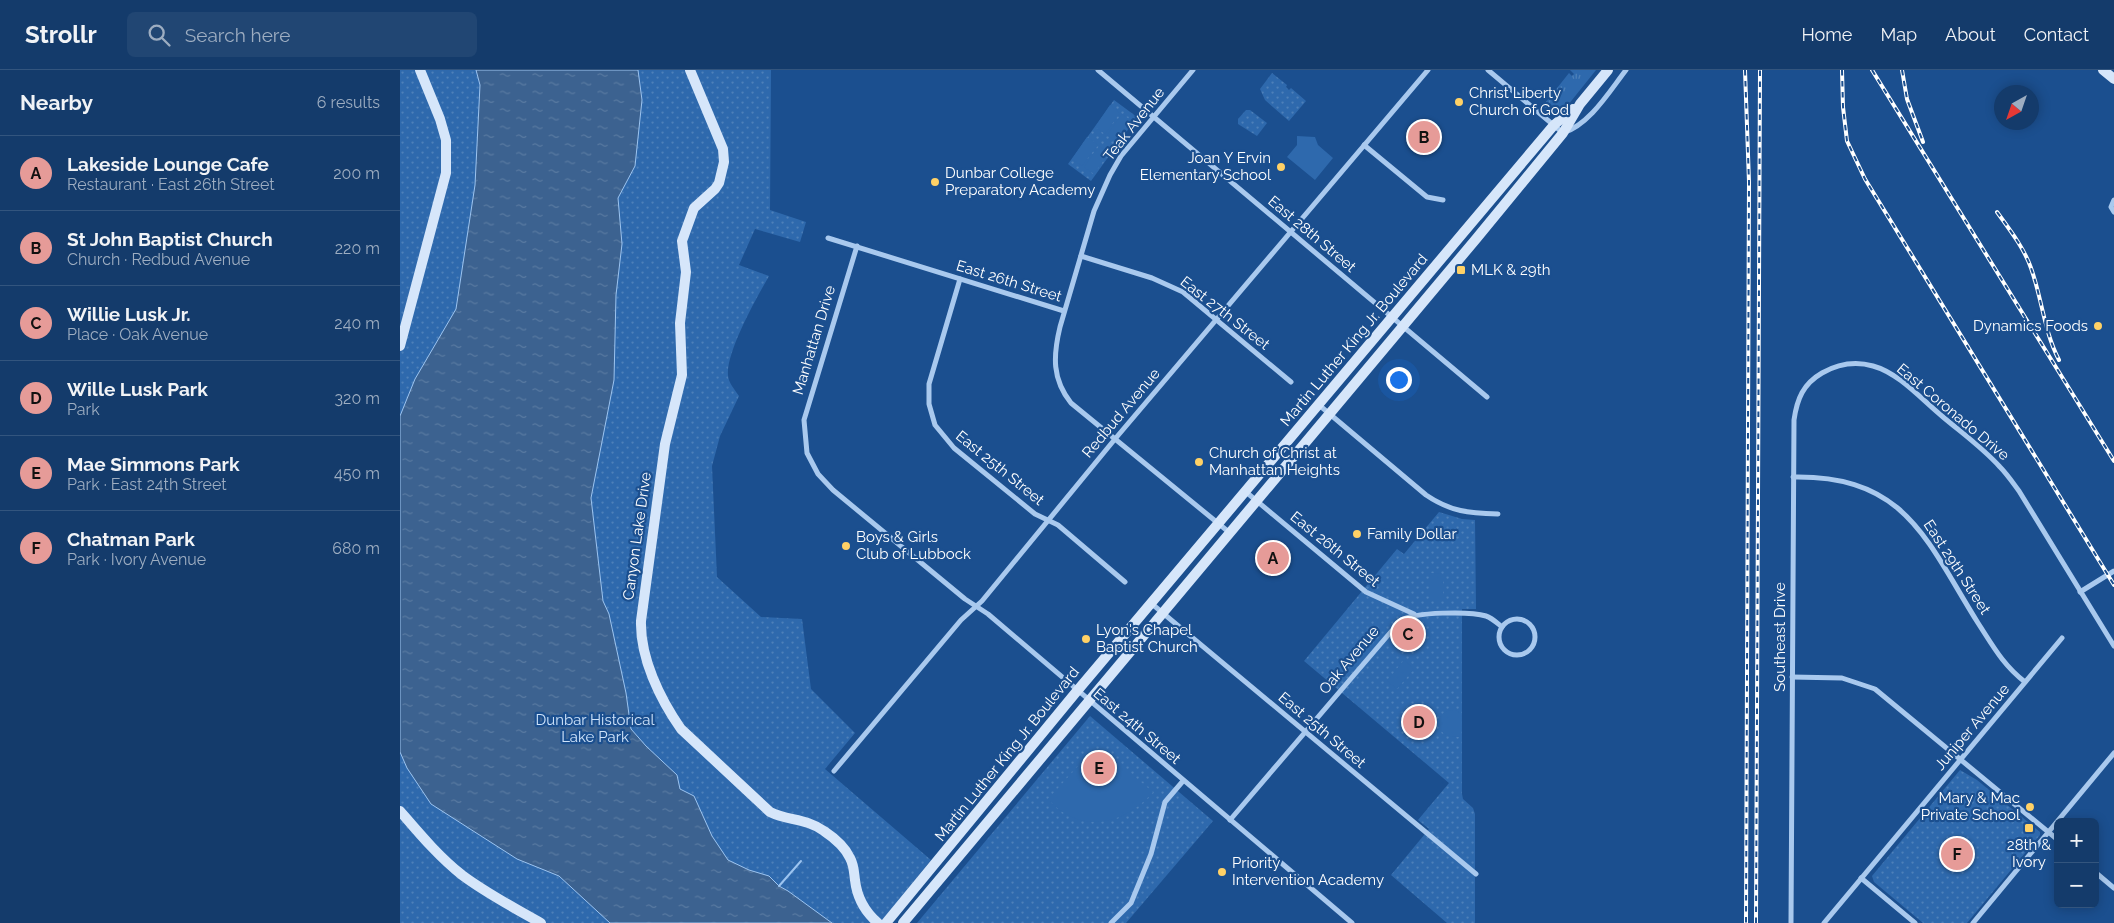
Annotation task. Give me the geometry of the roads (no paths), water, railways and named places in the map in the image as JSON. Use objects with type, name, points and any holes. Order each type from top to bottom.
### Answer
[{"type":"main road","points":[[400,346],[446,173],[446,140],[440,118],[420,70]]},
{"type":"main road","name":"Canyon Lake Drive","points":[[690,70],[723,149],[724,162],[719,182],[715,189],[694,208],[682,241],[686,272],[680,316],[682,375],[665,444],[641,621],[641,636],[662,697],[681,729],[770,812],[777,816],[810,822],[823,830],[846,850],[851,859],[859,897],[864,908],[878,923]]},
{"type":"main road","name":"Martin Luther King Jr. Boulevard","points":[[903,923],[1402,327],[1562,133],[1580,104],[1608,70]]},
{"type":"main road","points":[[2104,70],[2114,79]]},
{"type":"main road","name":"Martin Luther King Jr. Boulevard","points":[[886,923],[1391,318],[1554,126],[1580,104]]},
{"type":"main road","points":[[400,811],[432,848],[461,874],[492,895],[541,923]]},
{"type":"street","name":"East 28th Street","points":[[1098,70],[1487,397]]},
{"type":"street","name":"Teak Avenue","points":[[1064,311],[1094,211],[1110,175],[1121,156],[1193,70]]},
{"type":"street","name":"Redbud Avenue","points":[[834,771],[961,620],[976,606],[1216,319],[1428,70]]},
{"type":"street","points":[[1488,70],[1562,133],[1573,130],[1588,117],[1626,70]]},
{"type":"street","points":[[1364,145],[1427,197],[1443,200]]},
{"type":"street","points":[[2113,210],[2114,200]]},
{"type":"street","name":"East 26th Street","points":[[828,238],[1064,311],[1055,346],[1054,369],[1056,378],[1071,403],[1230,533]]},
{"type":"street","name":"Manhattan Drive","points":[[805,442],[804,420],[806,407],[857,246]]},
{"type":"street","name":"East 27th Street","points":[[1081,256],[1114,265],[1183,292],[1291,382]]},
{"type":"street","name":"East 25th Street","points":[[960,279],[931,374],[928,394],[931,416],[940,434],[954,448],[1035,514],[1058,525],[1125,582]]},
{"type":"street","name":"East Coronado Drive","points":[[1832,368],[1840,365],[1861,364],[1882,370],[1899,380],[2001,467],[2019,491],[2114,646]]},
{"type":"street","name":"Southeast Drive","points":[[1791,923],[1794,420],[1798,402],[1808,382],[1832,368]]},
{"type":"street","points":[[1319,405],[1426,495],[1442,505],[1469,513],[1498,514]]},
{"type":"street","name":"East 24th Street","points":[[805,442],[813,464],[833,490],[1078,691],[1352,923]]},
{"type":"street","name":"East 29th Street","points":[[1793,477],[1816,476],[1848,482],[1877,494],[1898,507],[1925,537],[2003,663],[2025,682]]},
{"type":"street","name":"East 26th Street","points":[[1246,492],[1366,592],[1415,614]]},
{"type":"street","points":[[2080,592],[2114,571]]},
{"type":"street","name":"East 25th Street","points":[[1152,604],[1476,874]]},
{"type":"street","points":[[1415,614],[1477,615],[1492,620],[1502,627]]},
{"type":"street","name":"Oak Avenue","points":[[1230,820],[1396,624],[1415,614]]},
{"type":"street","points":[[1514,620],[1521,620],[1528,624],[1533,631],[1534,637],[1530,650],[1518,655],[1505,651],[1499,641],[1502,627],[1508,621],[1514,620]]},
{"type":"street","name":"Juniper Avenue","points":[[1824,923],[2062,638]]},
{"type":"street","points":[[1792,676],[1842,678],[1875,689],[2054,837]]},
{"type":"street","points":[[1973,923],[2114,753]]},
{"type":"street","points":[[1111,923],[1131,903],[1151,854],[1165,802],[1183,781]]},
{"type":"street","points":[[2099,875],[2114,888]]},
{"type":"street","points":[[1861,878],[1915,923]]},
{"type":"water","points":[[476,70],[638,70],[642,100],[635,166],[618,198],[622,244],[616,295],[614,380],[591,498],[603,601],[609,614],[626,693],[631,729],[677,775],[680,789],[694,796],[712,836],[728,860],[749,870],[769,876],[779,886],[832,923],[610,923],[559,876],[517,859],[431,804],[407,768],[400,752],[400,416],[415,379],[456,309],[475,185],[480,85]]},
{"type":"waterway","points":[[779,886],[801,861]]},
{"type":"railway","points":[[1745,70],[1749,182],[1746,923]]},
{"type":"railway","points":[[1756,923],[1760,70]]},
{"type":"railway","points":[[1842,70],[1843,107],[1847,141],[1865,179],[2114,585]]},
{"type":"railway","points":[[1872,70],[2114,461]]},
{"type":"railway","points":[[1902,70],[1907,99],[1923,142]]},
{"type":"railway","points":[[1997,212],[2025,253],[2035,280],[2046,326],[2059,360]]},
{"type":"place","name":"Christ Liberty Church of God","points":[[1459,102]]},
{"type":"place","name":"St John Baptist Church","points":[[1424,137]]},
{"type":"place","name":"Joan Y Ervin Elementary School","points":[[1281,167]]},
{"type":"place","name":"Dunbar College Preparatory Academy","points":[[935,182]]},
{"type":"place","name":"MLK & 29th","points":[[1461,270]]},
{"type":"place","name":"Dynamics Foods","points":[[2098,326]]},
{"type":"place","name":"Church of Christ at Manhattan Heights","points":[[1199,462]]},
{"type":"place","name":"Family Dollar","points":[[1357,534]]},
{"type":"place","name":"Boys & Girls Club of Lubbock","points":[[846,546]]},
{"type":"place","name":"Lakeside Lounge Cafe","points":[[1273,558]]},
{"type":"place","name":"Willie Lusk Jr.","points":[[1408,634]]},
{"type":"place","name":"Lyon's Chapel Baptist Church","points":[[1086,639]]},
{"type":"place","name":"Wille Lusk Park","points":[[1419,722]]},
{"type":"place","name":"Mae Simmons Park","points":[[1099,768]]},
{"type":"place","name":"Mary & Mac Private School","points":[[2030,807]]},
{"type":"place","name":"28th & Ivory","points":[[2029,828]]},
{"type":"place","name":"Chatman Park","points":[[1957,854]]},
{"type":"place","name":"Priority Intervention Academy","points":[[1222,872]]},
{"type":"park label","name":"Dunbar Historical Lake Park","points":[[595,728]]}]
